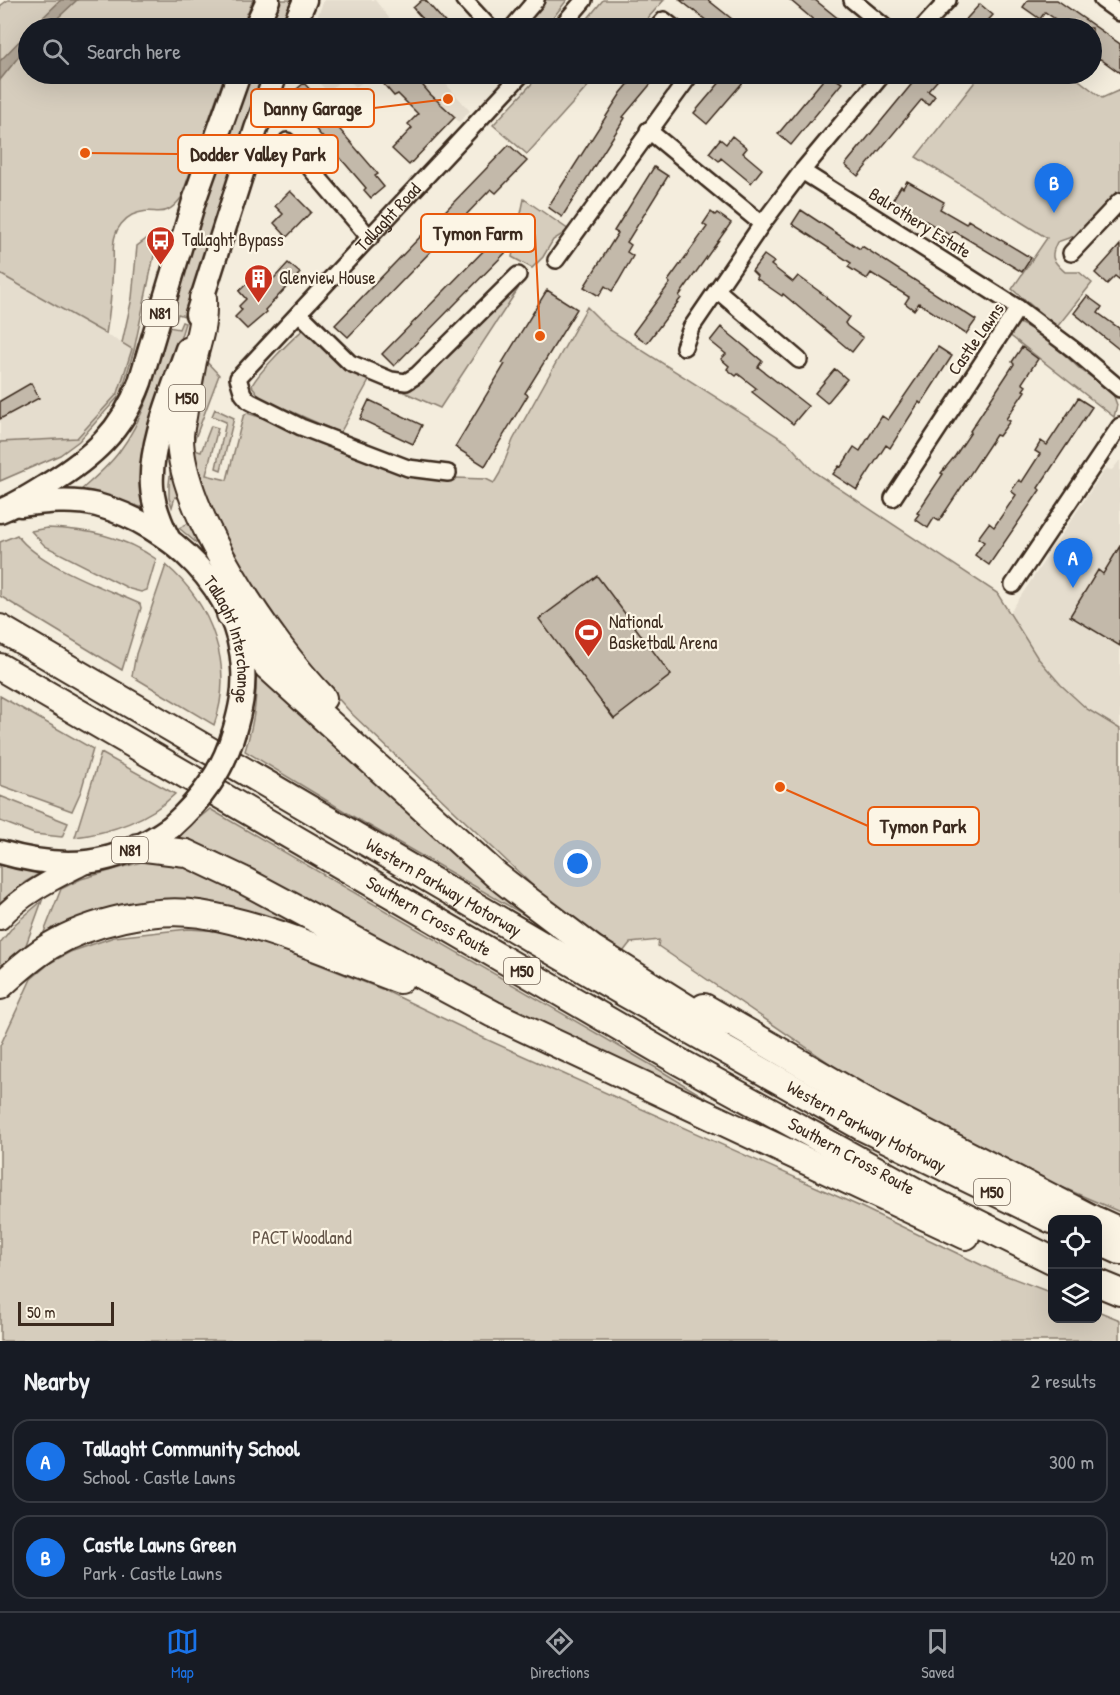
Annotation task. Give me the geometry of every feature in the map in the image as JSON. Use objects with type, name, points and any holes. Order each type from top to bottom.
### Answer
[{"type":"highway","name":"M50","points":[[202,298],[203,324],[179,436],[183,467],[192,497],[206,528],[262,622],[314,688],[380,756],[419,804]]},
{"type":"highway","name":"M50","points":[[230,614],[268,667],[496,875],[551,918],[593,949],[763,1055],[863,1113],[932,1162]]},
{"type":"highway","name":"Western Parkway Motorway","points":[[0,628],[619,990],[860,1126],[1048,1218]]},
{"type":"highway","name":"Southern Cross Route","points":[[0,667],[678,1062],[933,1201],[1048,1258]]},
{"type":"highway","points":[[137,847],[186,853],[242,879],[493,1014],[945,1226],[1013,1257],[1048,1268]]},
{"type":"highway","points":[[0,986],[50,947],[100,925],[130,917],[198,914],[263,929],[493,1014]]},
{"type":"highway","name":"M50","points":[[551,918],[598,943],[698,1004],[880,1109],[1086,1215]]},
{"type":"highway","name":"M50","points":[[1102,1223],[1120,1232]]},
{"type":"highway","points":[[1102,1243],[1120,1251]]},
{"type":"main road","points":[[260,18],[268,0]]},
{"type":"main road","points":[[297,18],[304,0]]},
{"type":"main road","name":"N81","points":[[8,508],[81,464],[96,451],[121,422],[132,403],[195,198],[235,84]]},
{"type":"main road","name":"N81","points":[[169,540],[154,503],[152,487],[155,448],[273,84]]},
{"type":"main road","name":"Tallaght Interchange","points":[[0,852],[51,864],[85,863],[137,847],[171,827],[188,811],[210,784],[223,762],[240,711],[244,671],[240,643],[230,614],[204,573],[186,553],[169,540],[138,519],[95,505],[53,501],[8,508]]},
{"type":"main road","points":[[0,919],[40,885],[85,863]]},
{"type":"street","points":[[464,0],[481,18]]},
{"type":"street","points":[[521,18],[536,0]]},
{"type":"street","points":[[569,18],[584,0]]},
{"type":"street","points":[[852,0],[874,18]]},
{"type":"street","points":[[931,18],[948,0]]},
{"type":"street","points":[[1102,0],[1120,13]]},
{"type":"street","name":"Tallaght Road","points":[[448,473],[408,468],[301,427],[249,401],[243,394],[238,378],[513,84]]},
{"type":"street","points":[[556,260],[683,84]]},
{"type":"street","points":[[684,347],[691,328],[762,224],[802,171],[875,84]]},
{"type":"street","points":[[648,130],[762,224]]},
{"type":"street","points":[[288,141],[370,238]]},
{"type":"street","name":"Balrothery Estate","points":[[802,171],[1018,308]]},
{"type":"street","points":[[1071,253],[1120,201]]},
{"type":"street","points":[[299,313],[350,363],[391,380],[406,382],[417,375],[518,274]]},
{"type":"street","points":[[717,290],[799,360]]},
{"type":"street","name":"Castle Lawns","points":[[892,498],[1018,308],[1074,350],[1120,389]]},
{"type":"street","points":[[1013,585],[1120,426]]},
{"type":"shaded area","points":[[61,0],[77,0],[58,18],[42,18]]},
{"type":"shaded area","points":[[324,0],[375,0],[389,18],[317,18]]},
{"type":"shaded area","points":[[18,42],[18,58],[0,80],[0,61]]},
{"type":"shaded area","points":[[320,84],[336,84],[328,92]]},
{"type":"shaded area","points":[[404,84],[446,84],[470,111],[459,122],[428,92],[418,100]]},
{"type":"shaded area","points":[[0,274],[132,349],[118,393],[77,438],[0,442]]},
{"type":"shaded area","points":[[1120,460],[1120,729],[1087,709],[1061,685],[1037,657],[1009,614],[1103,472],[1107,469],[1112,470]]},
{"type":"green space","points":[[8,0],[253,0],[245,18],[18,18],[18,84],[221,84],[181,198],[169,210],[147,211],[132,215],[117,230],[106,334],[0,274],[0,6]]},
{"type":"green space","points":[[279,0],[296,0],[289,18],[272,18]]},
{"type":"green space","points":[[546,0],[567,0],[553,18],[532,18]]},
{"type":"green space","points":[[603,0],[664,0],[648,18],[588,18]]},
{"type":"green space","points":[[246,84],[264,84],[188,317],[178,314],[176,321],[171,320],[207,194]]},
{"type":"green space","points":[[532,84],[590,84],[527,154],[493,125]]},
{"type":"green space","points":[[973,84],[1084,84],[1102,98],[1120,90],[1120,193],[1080,234],[1057,242],[1053,256],[1058,265],[1065,272],[1079,272],[1092,283],[1057,327],[1012,289],[1047,238],[916,157]]},
{"type":"green space","points":[[524,199],[569,230],[553,240],[543,257],[532,268],[512,257]]},
{"type":"green space","points":[[149,237],[156,246],[134,350],[121,394],[79,441],[60,455],[0,481],[0,442],[77,438],[118,393],[132,349],[122,343],[132,298],[137,246]]},
{"type":"green space","points":[[518,289],[440,408],[379,381],[406,389],[419,384],[509,292]]},
{"type":"green space","points":[[587,307],[610,330],[788,443],[814,472],[997,593],[1037,657],[1061,685],[1087,709],[1120,729],[1120,1212],[1010,1165],[844,1073],[658,946],[659,940],[630,943],[623,952],[552,904],[353,715],[307,664],[248,582],[202,497],[190,450],[205,360],[219,375],[192,449],[201,452],[211,426],[218,428],[206,475],[227,480],[243,417],[247,413],[422,477],[486,479],[494,483],[513,440]]},
{"type":"green space","points":[[182,322],[185,323],[155,422],[147,509],[80,491],[110,463],[129,438],[150,392],[169,327],[179,329]]},
{"type":"green space","points":[[1019,323],[1043,335],[1081,370],[1112,391],[1117,405],[1114,417],[1008,334]]},
{"type":"green space","points":[[306,328],[370,379],[340,433],[261,398],[252,386],[276,356]]},
{"type":"green space","points":[[215,409],[234,418],[221,470],[216,468],[226,422],[212,416]]},
{"type":"green space","points":[[173,451],[208,539],[200,546],[179,528],[191,522],[187,501],[175,497],[172,507],[169,498]]},
{"type":"green space","points":[[47,528],[104,535],[131,545],[156,559],[147,590],[141,592],[130,589],[45,546],[31,531]]},
{"type":"green space","points":[[17,535],[27,546],[56,566],[140,604],[141,608],[122,670],[0,596],[0,542]]},
{"type":"green space","points":[[166,565],[196,598],[215,638],[222,681],[220,703],[214,725],[132,676],[136,654]]},
{"type":"green space","points":[[255,661],[561,936],[354,817],[245,751],[255,707]]},
{"type":"green space","points":[[0,696],[93,749],[81,791],[72,811],[0,785]]},
{"type":"green space","points":[[101,753],[175,794],[142,818],[102,832],[75,837]]},
{"type":"green space","points":[[0,796],[68,823],[62,837],[34,834],[0,821]]},
{"type":"green space","points":[[210,809],[742,1120],[693,1099],[322,915],[215,851],[175,838]]},
{"type":"green space","points":[[152,859],[194,864],[344,944],[235,912],[50,937],[51,929],[41,940],[61,889],[81,879]]},
{"type":"green space","points":[[0,861],[42,872],[25,882],[0,907]]},
{"type":"green space","points":[[42,901],[23,953],[0,978],[0,943],[15,924]]},
{"type":"green space","name":"PACT Woodland","points":[[188,929],[221,931],[267,944],[384,990],[488,1040],[861,1207],[994,1271],[1048,1291],[1048,1323],[1102,1323],[1102,1313],[1120,1320],[1120,1341],[0,1341],[0,1046],[31,979],[50,963],[70,952],[114,937]]},
{"type":"building","points":[[425,0],[441,18],[422,18],[413,8]]},
{"type":"building","points":[[680,0],[708,0],[731,18],[703,18]]},
{"type":"building","points":[[790,0],[815,0],[838,18],[811,18]]},
{"type":"building","points":[[1028,0],[1057,0],[1083,18],[1054,18],[1045,12],[1039,18],[1023,7]]},
{"type":"building","points":[[980,4],[993,15],[990,18],[967,18]]},
{"type":"building","points":[[1102,31],[1120,44],[1120,73],[1102,60]]},
{"type":"building","points":[[305,84],[313,93],[310,95],[378,174],[375,176],[384,187],[371,198],[364,190],[366,188],[300,111],[303,108],[291,94]]},
{"type":"building","points":[[384,84],[422,84],[455,117],[409,165],[392,149],[412,128],[408,124],[418,114],[398,94],[394,96]]},
{"type":"building","points":[[629,84],[651,84],[623,117],[625,118],[562,217],[548,207]]},
{"type":"building","points":[[719,84],[741,84],[707,124],[694,113]]},
{"type":"building","points":[[820,84],[841,84],[791,145],[778,134]]},
{"type":"building","points":[[912,84],[934,84],[928,91],[935,96],[928,105],[922,99],[858,176],[845,165]]},
{"type":"building","points":[[732,136],[747,148],[743,153],[762,169],[751,183],[721,158],[719,161],[709,153],[720,139],[726,144]]},
{"type":"building","points":[[509,145],[527,161],[496,193],[491,189],[348,337],[335,325]]},
{"type":"building","points":[[654,167],[668,176],[627,242],[631,245],[627,252],[633,256],[612,291],[605,286],[599,296],[584,287],[618,233],[614,231]]},
{"type":"building","points":[[907,181],[944,202],[940,209],[966,224],[968,220],[1031,258],[1022,272],[954,231],[951,236],[892,201]]},
{"type":"building","points":[[290,191],[311,212],[287,237],[274,223],[283,214],[275,206]]},
{"type":"building","points":[[801,210],[860,249],[862,246],[976,320],[966,334],[919,303],[914,310],[905,303],[909,297],[871,273],[867,279],[848,267],[851,263],[792,224]]},
{"type":"building","points":[[711,212],[715,215],[717,213],[731,223],[679,296],[681,298],[647,343],[633,333],[707,227],[703,224]]},
{"type":"building","points":[[503,231],[515,243],[394,366],[382,354]]},
{"type":"building","points":[[1120,245],[1120,280],[1115,276],[1107,284],[1095,273]]},
{"type":"building","points":[[764,255],[774,262],[771,265],[793,282],[798,276],[827,297],[849,317],[845,323],[847,326],[863,338],[852,352],[783,294],[782,296],[756,278],[757,276],[752,271]]},
{"type":"building","name":"Glenview House","points":[[288,263],[300,273],[265,310],[267,312],[247,329],[235,317],[242,310],[239,306],[246,299],[239,291],[254,277],[265,288]]},
{"type":"building","points":[[547,290],[577,309],[525,393],[528,395],[485,466],[455,447],[505,364],[502,363]]},
{"type":"building","points":[[1087,296],[1102,307],[1098,313],[1120,329],[1120,350],[1074,313]]},
{"type":"building","points":[[721,327],[762,361],[758,367],[808,406],[793,424],[752,392],[756,388],[738,374],[736,376],[727,369],[729,366],[721,359],[726,354],[710,341]]},
{"type":"building","points":[[938,347],[952,356],[890,448],[886,445],[857,490],[833,474],[839,466],[841,467],[854,447],[860,451],[882,416],[888,420]]},
{"type":"building","points":[[1022,347],[1038,359],[1022,383],[1026,386],[1023,390],[1025,391],[1006,419],[1010,421],[999,436],[996,435],[939,521],[934,518],[928,528],[915,519],[919,514],[917,513],[943,474],[941,473],[971,432],[1014,364],[1012,362]]},
{"type":"building","points":[[835,369],[847,379],[827,403],[815,393]]},
{"type":"building","points":[[31,383],[39,398],[0,419],[0,401]]},
{"type":"building","points":[[1078,398],[1092,407],[989,565],[975,555],[984,542],[978,538],[989,523],[994,527],[1016,495],[1011,491],[1019,480],[1022,482],[1040,454],[1035,451],[1041,441],[1047,445]]},
{"type":"building","points":[[369,400],[422,425],[413,444],[360,419]]},
{"type":"building","points":[[1120,546],[1120,646],[1070,616],[1098,570],[1103,574]]},
{"type":"building","name":"National Basketball Arena","points":[[597,576],[671,675],[614,719],[539,619]]},
{"type":"place","name":"Danny Garage","points":[[448,99]]},
{"type":"place","name":"Dodder Valley Park","points":[[85,153]]},
{"type":"place","name":"Castle Lawns Green","points":[[1054,213]]},
{"type":"place","name":"Tallaght Bypass","points":[[161,266]]},
{"type":"place","name":"Glenview House","points":[[258,304]]},
{"type":"place","name":"Tymon Farm","points":[[540,336]]},
{"type":"place","name":"Tallaght Community School","points":[[1073,588]]},
{"type":"place","name":"National Basketball Arena","points":[[588,658]]},
{"type":"place","name":"Tymon Park","points":[[780,787]]}]
